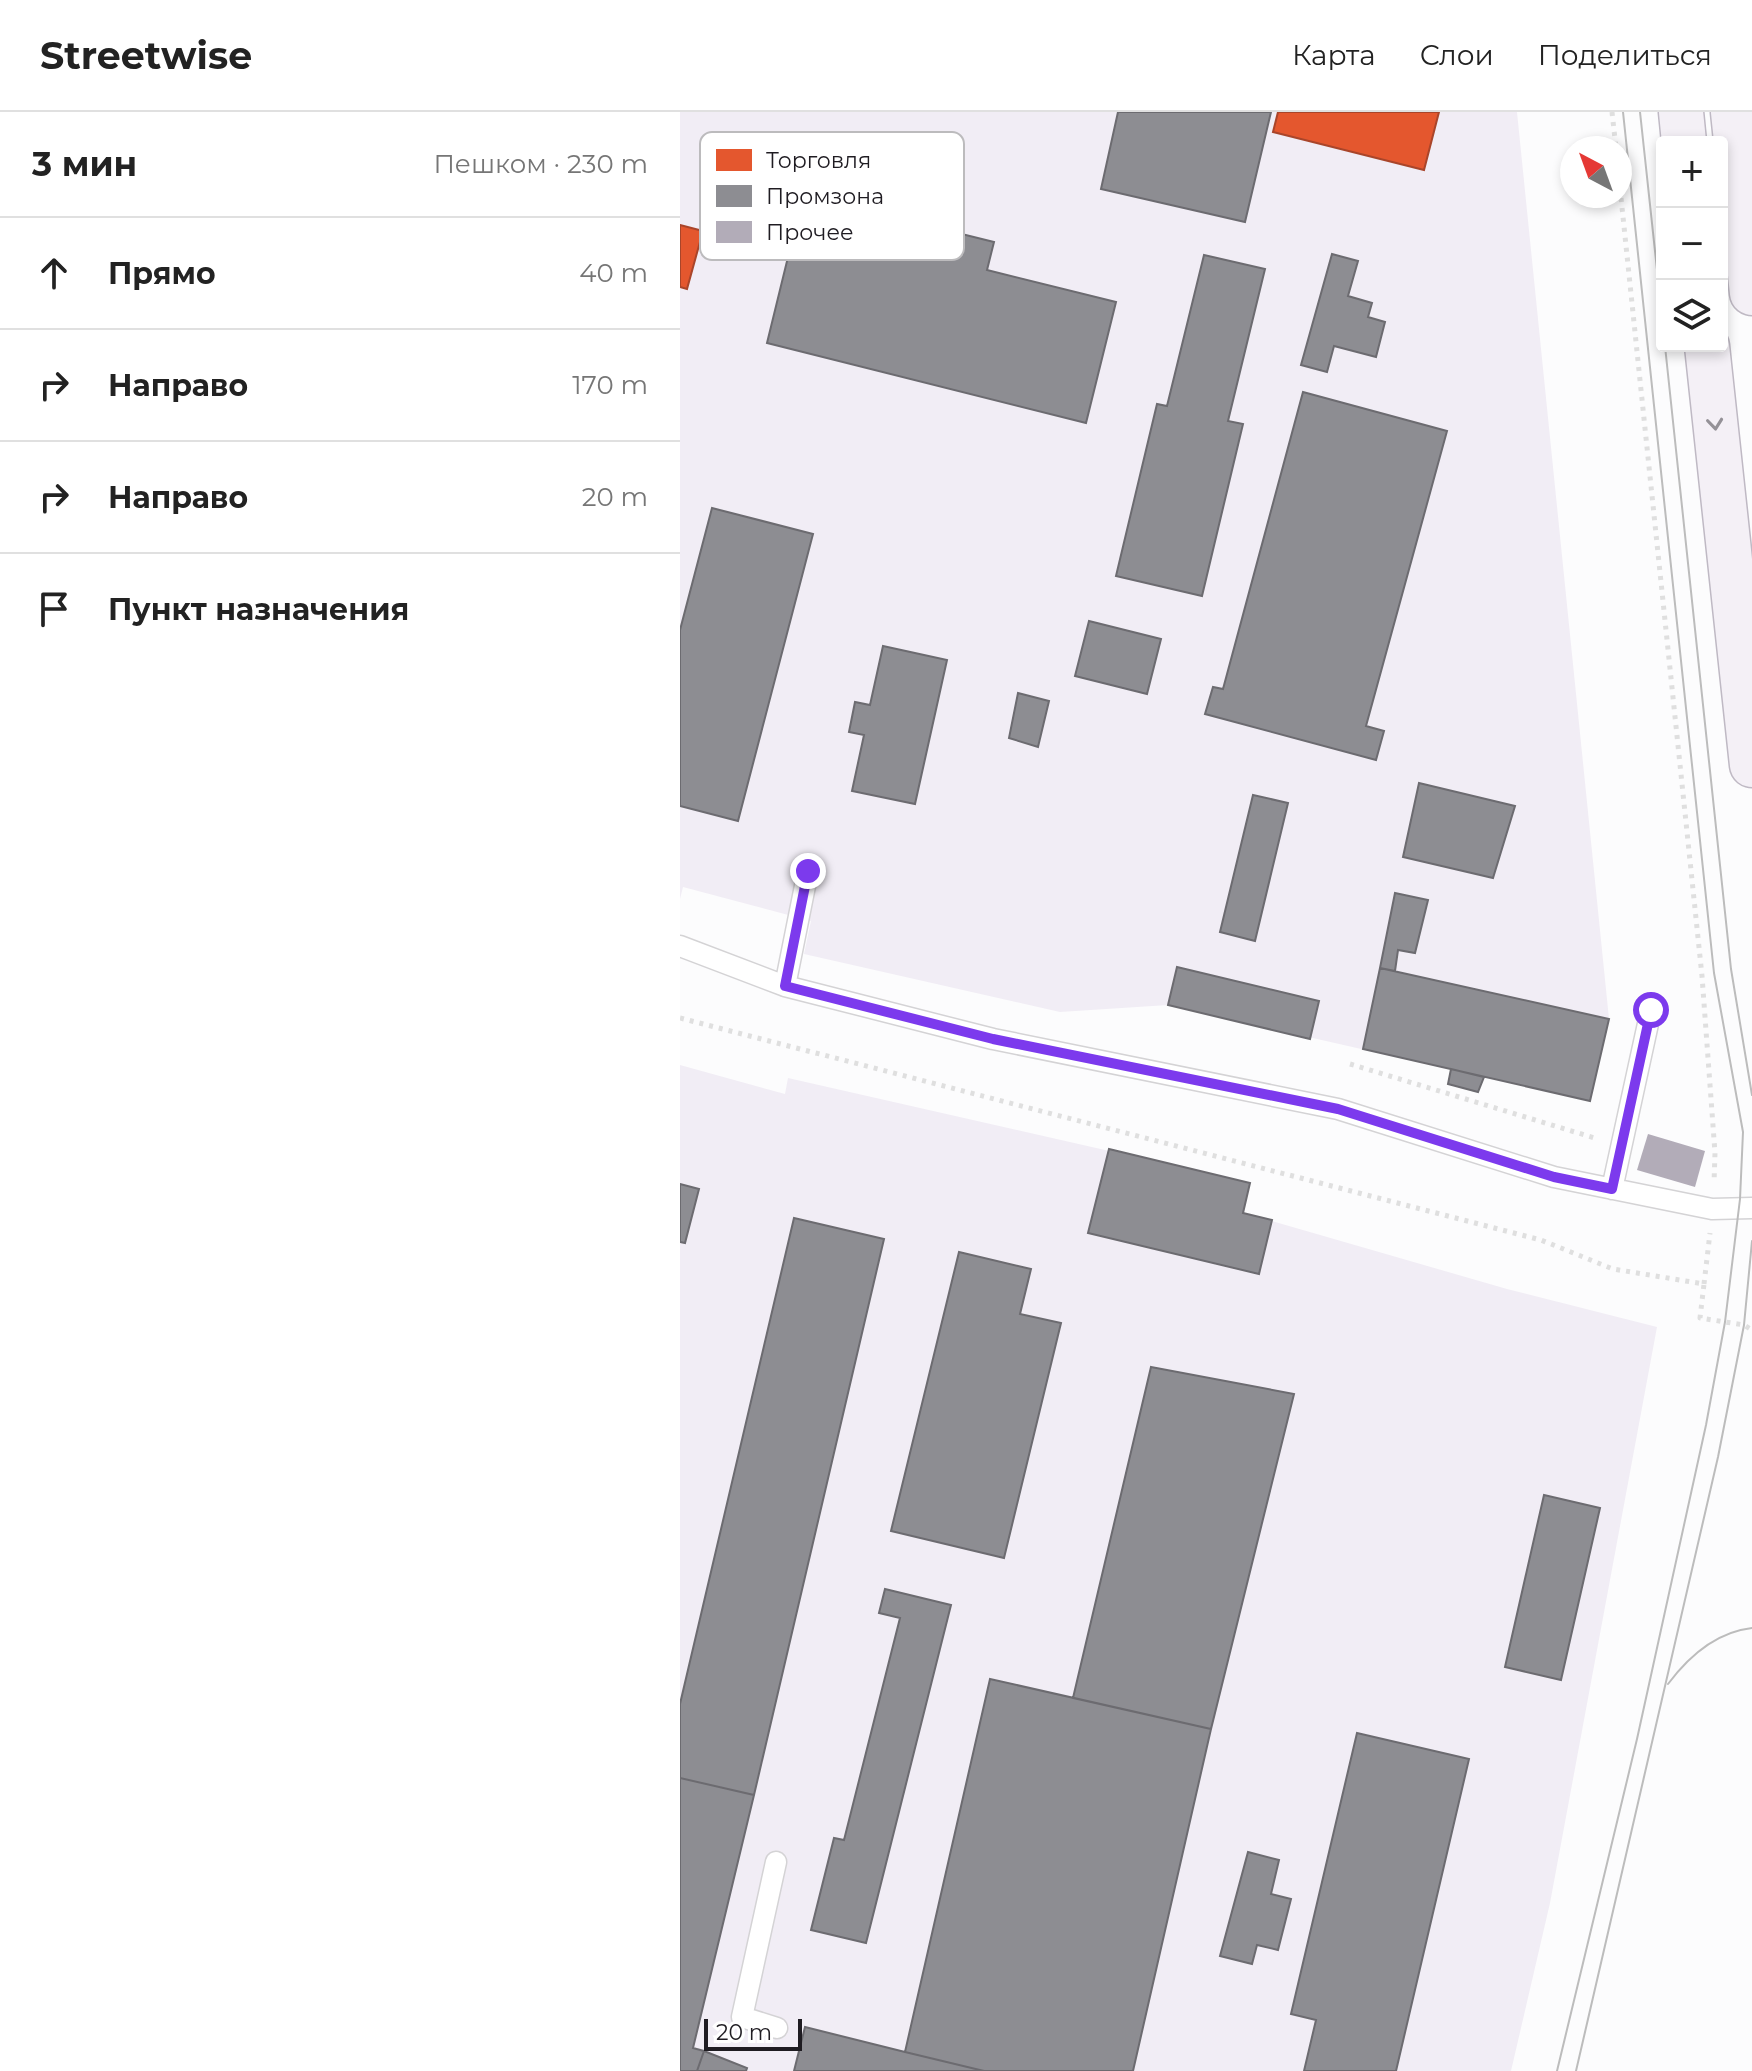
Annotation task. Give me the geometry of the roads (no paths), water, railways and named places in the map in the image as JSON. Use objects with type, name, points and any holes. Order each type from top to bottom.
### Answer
[{"type":"main road","points":[[1681,112],[1683,136]]},
{"type":"main road","points":[[1733,112],[1752,293]]},
{"type":"main road","points":[[1708,352],[1752,765]]},
{"type":"lane","points":[[785,986],[808,871]]},
{"type":"lane","points":[[680,946],[785,986],[993,1039],[1338,1109],[1554,1177],[1712,1209],[1752,1208]]},
{"type":"lane","points":[[1612,1189],[1651,1010]]},
{"type":"lane","points":[[776,1862],[742,2017],[777,2028]]},
{"type":"tram line","points":[[1557,2071],[1637,1739],[1706,1425],[1725,1322],[1740,1199],[1743,1132],[1714,973],[1623,112]]},
{"type":"tram line","points":[[1640,112],[1658,280]]},
{"type":"tram line","points":[[1666,352],[1731,969],[1752,1095]]},
{"type":"tram line","points":[[1576,2071],[1718,1457],[1744,1325],[1752,1241]]},
{"type":"tram line","points":[[1668,1684],[1704,1647],[1727,1634],[1752,1628]]}]
